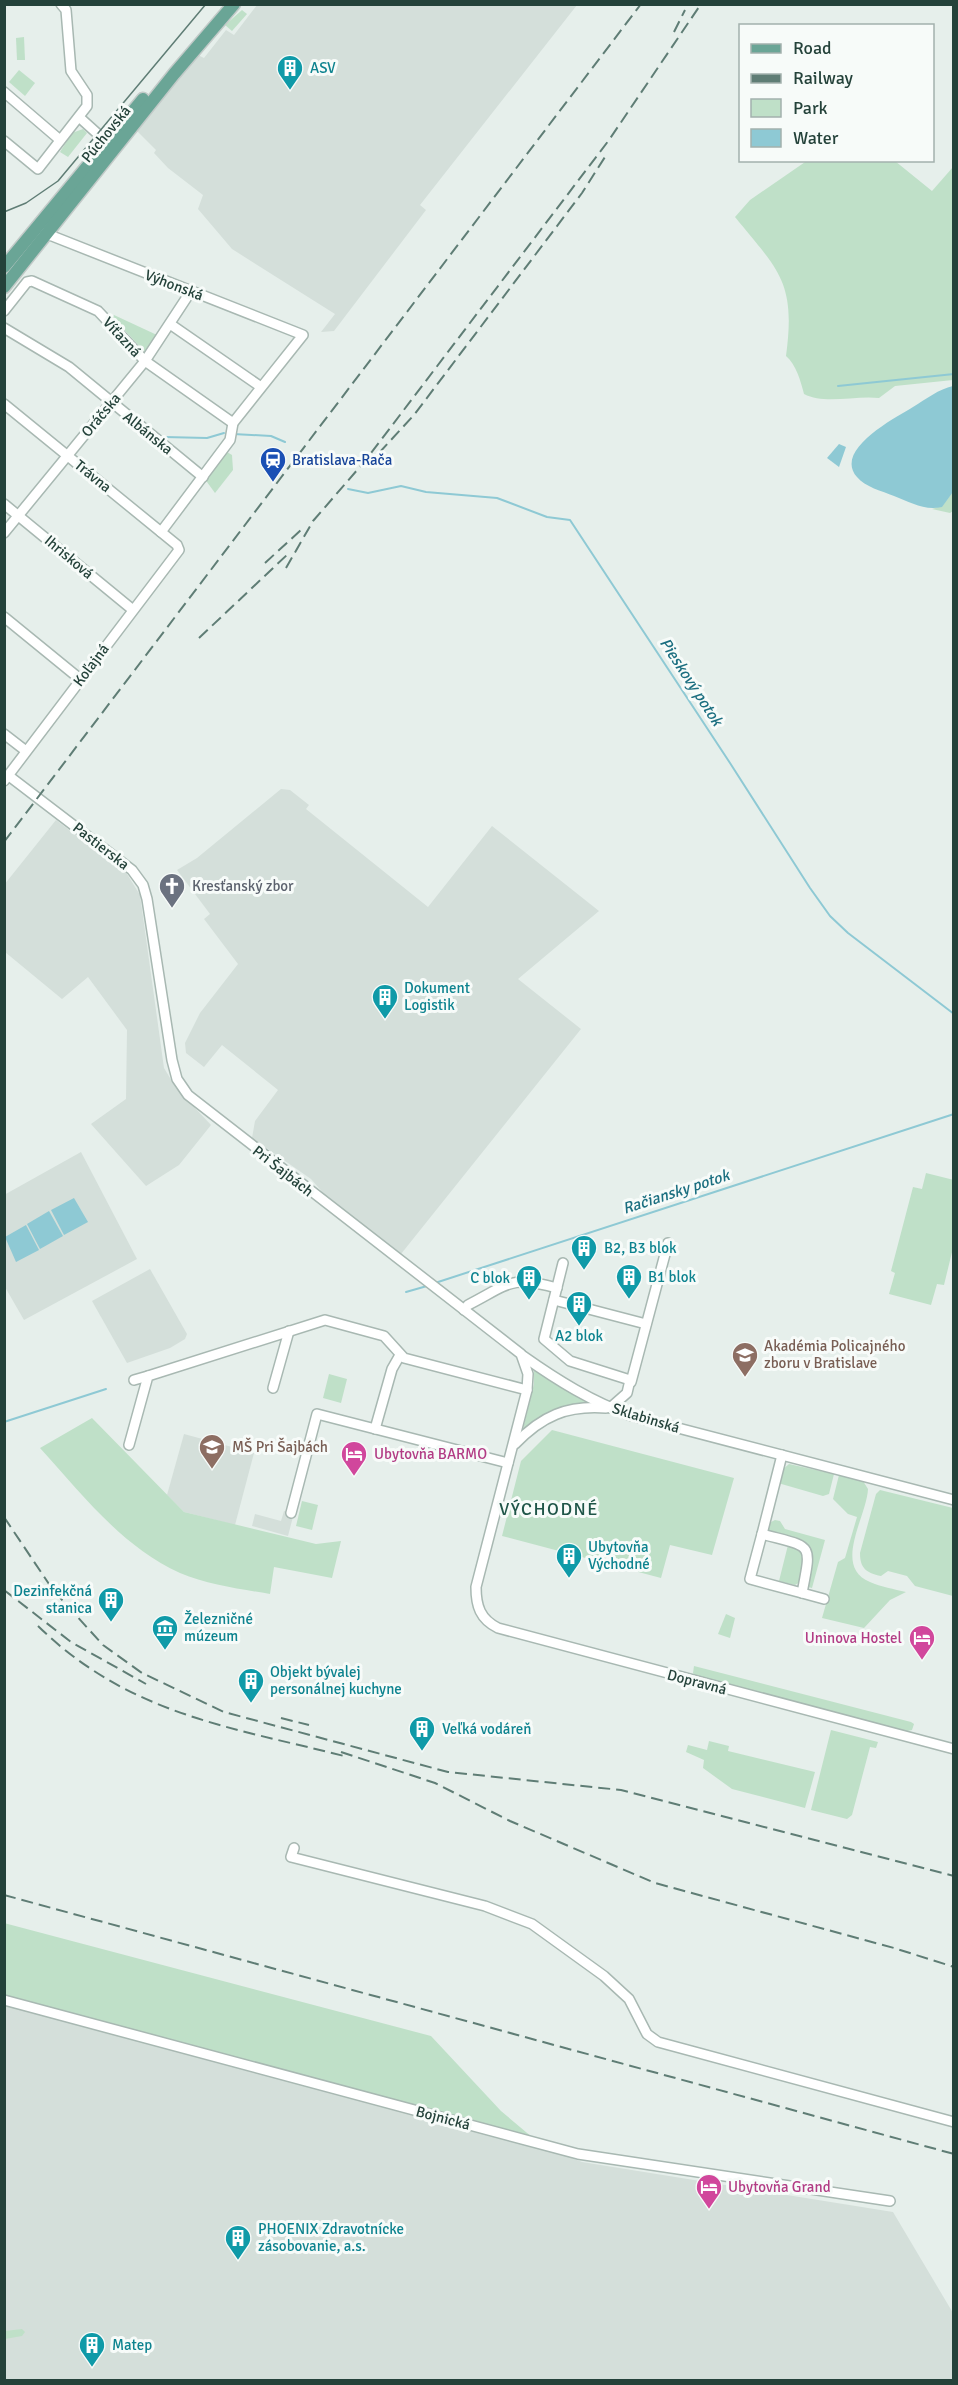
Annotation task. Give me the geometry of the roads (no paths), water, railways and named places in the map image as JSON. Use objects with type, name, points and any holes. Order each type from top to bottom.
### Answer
[{"type":"main road","name":"Púchovská","points":[[4,286],[40,232],[104,145],[223,4]]},
{"type":"main road","name":"Púchovská","points":[[104,145],[234,4]]},
{"type":"main road","name":"Púchovská","points":[[4,267],[40,232]]},
{"type":"street","points":[[4,141],[38,170],[87,106],[87,95],[71,71],[66,10],[61,4]]},
{"type":"street","points":[[4,92],[60,140]]},
{"type":"street","points":[[79,117],[104,145]]},
{"type":"street","name":"Výhonská","points":[[40,232],[303,335],[261,387]]},
{"type":"street","name":"Víťazná","points":[[7,307],[27,282],[37,282],[98,311],[145,361],[233,423]]},
{"type":"street","name":"Oráčska","points":[[4,533],[145,361],[191,291]]},
{"type":"street","points":[[161,532],[230,440],[233,423],[261,387],[170,324]]},
{"type":"street","name":"Albánska","points":[[4,328],[69,367],[203,477]]},
{"type":"street","name":"Trávna","points":[[4,404],[177,545],[179,550]]},
{"type":"street","name":"Ihrisková","points":[[4,504],[133,610]]},
{"type":"street","name":"Koľajná","points":[[7,778],[179,550]]},
{"type":"street","points":[[4,617],[80,679]]},
{"type":"street","points":[[4,734],[26,751]]},
{"type":"street","name":"Pastierska","points":[[7,778],[55,811],[132,870],[142,885]]},
{"type":"street","name":"Pri Šajbách","points":[[142,885],[147,899],[172,1060],[183,1089],[244,1140],[521,1354]]},
{"type":"street","points":[[513,1445],[538,1422],[561,1411],[585,1407],[611,1408],[627,1393],[668,1243]]},
{"type":"street","points":[[563,1263],[544,1336],[545,1340],[570,1361],[625,1376],[631,1382]]},
{"type":"street","points":[[464,1310],[468,1305],[517,1280],[531,1280],[557,1287]]},
{"type":"street","points":[[554,1300],[646,1324]]},
{"type":"street","points":[[134,1380],[325,1320],[384,1336],[404,1358],[527,1390]]},
{"type":"street","points":[[273,1388],[290,1331]]},
{"type":"street","points":[[291,1513],[317,1414],[508,1463],[527,1390],[528,1374],[521,1354]]},
{"type":"street","name":"Sklabinská","points":[[521,1354],[558,1380],[611,1408],[954,1500]]},
{"type":"street","points":[[375,1429],[392,1369],[400,1355]]},
{"type":"street","points":[[129,1445],[148,1376]]},
{"type":"street","points":[[782,1455],[750,1579],[824,1599]]},
{"type":"street","name":"Dopravná","points":[[508,1463],[478,1578],[478,1607],[486,1621],[498,1629],[954,1749]]},
{"type":"street","points":[[762,1534],[802,1545],[809,1554],[810,1563],[802,1593]]},
{"type":"street","points":[[294,1848],[291,1857],[485,1906],[532,1924],[604,1976],[629,1999],[648,2034],[658,2042],[954,2122]]},
{"type":"street","name":"Bojnická","points":[[4,2000],[578,2154],[890,2201]]},
{"type":"water","points":[[953,386],[953,492],[942,507],[929,508],[917,505],[874,488],[857,477],[852,467],[853,456],[869,436],[938,392]]},
{"type":"water","points":[[839,444],[846,447],[839,467],[827,458]]},
{"type":"water","points":[[74,1198],[88,1222],[64,1235],[51,1210]]},
{"type":"water","points":[[49,1211],[63,1236],[40,1249],[27,1224]]},
{"type":"water","points":[[26,1225],[39,1250],[16,1262],[5,1237]]},
{"type":"waterway","points":[[838,386],[954,374]]},
{"type":"waterway","name":"Pieskový potok","points":[[164,437],[207,438],[224,433]]},
{"type":"waterway","name":"Pieskový potok","points":[[233,434],[271,436],[285,442]]},
{"type":"waterway","name":"Pieskový potok","points":[[348,489],[368,493],[401,486],[426,492],[497,498],[547,517],[570,520],[830,916],[848,933],[954,1014]]},
{"type":"waterway","name":"Račiansky potok","points":[[435,1283],[954,1114]]},
{"type":"waterway","name":"Račiansky potok","points":[[406,1292],[427,1286]]},
{"type":"waterway","name":"Račiansky potok","points":[[4,1422],[106,1389]]},
{"type":"tram line","points":[[4,212],[26,203],[58,181],[206,4]]},
{"type":"railway","points":[[4,842],[641,4]]},
{"type":"railway","points":[[286,568],[313,521],[365,461],[609,140],[701,4]]},
{"type":"railway","points":[[674,32],[685,10]]},
{"type":"railway","points":[[379,453],[414,415],[582,193],[605,157]]},
{"type":"railway","points":[[265,563],[302,529]]},
{"type":"railway","points":[[199,638],[289,553]]},
{"type":"railway","points":[[4,1517],[53,1590],[103,1645],[142,1673],[224,1712],[448,1772],[621,1790],[954,1876]]},
{"type":"railway","points":[[4,1590],[71,1642],[146,1684]]},
{"type":"railway","points":[[38,1626],[73,1656],[108,1680],[145,1699],[222,1726],[348,1757]]},
{"type":"railway","points":[[281,1718],[309,1725]]},
{"type":"railway","points":[[341,1752],[435,1783],[510,1821],[655,1883],[894,1948],[954,1967]]},
{"type":"railway","points":[[4,1895],[954,2154]]},
{"type":"place","name":"ASV","points":[[290,91]]},
{"type":"place","name":"Bratislava-Rača","points":[[273,483]]},
{"type":"place","name":"Kresťanský zbor","points":[[172,909]]},
{"type":"place","name":"Dokument Logistik","points":[[385,1020]]},
{"type":"place","name":"B2, B3 blok","points":[[584,1271]]},
{"type":"place","name":"B1 blok","points":[[629,1300]]},
{"type":"place","name":"C blok","points":[[529,1301]]},
{"type":"place","name":"A2 blok","points":[[579,1327]]},
{"type":"place","name":"Akadémia Policajného zboru v Bratislave","points":[[745,1378]]},
{"type":"place","name":"MŠ Pri Šajbách","points":[[212,1470]]},
{"type":"place","name":"Ubytovňa BARMO","points":[[354,1477]]},
{"type":"place","name":"Ubytovňa Východné","points":[[569,1579]]},
{"type":"place","name":"Dezinfekčná stanica","points":[[111,1623]]},
{"type":"place","name":"Železničné múzeum","points":[[165,1651]]},
{"type":"place","name":"Uninova Hostel","points":[[922,1661]]},
{"type":"place","name":"Objekt bývalej personálnej kuchyne","points":[[251,1704]]},
{"type":"place","name":"Veľká vodáreň","points":[[422,1752]]},
{"type":"place","name":"Ubytovňa Grand","points":[[709,2210]]},
{"type":"place","name":"PHOENIX Zdravotnícke zásobovanie, a.s.","points":[[238,2261]]},
{"type":"place","name":"Matep","points":[[92,2368]]},
{"type":"district","name":"VÝCHODNÉ","points":[[549,1509]]}]
